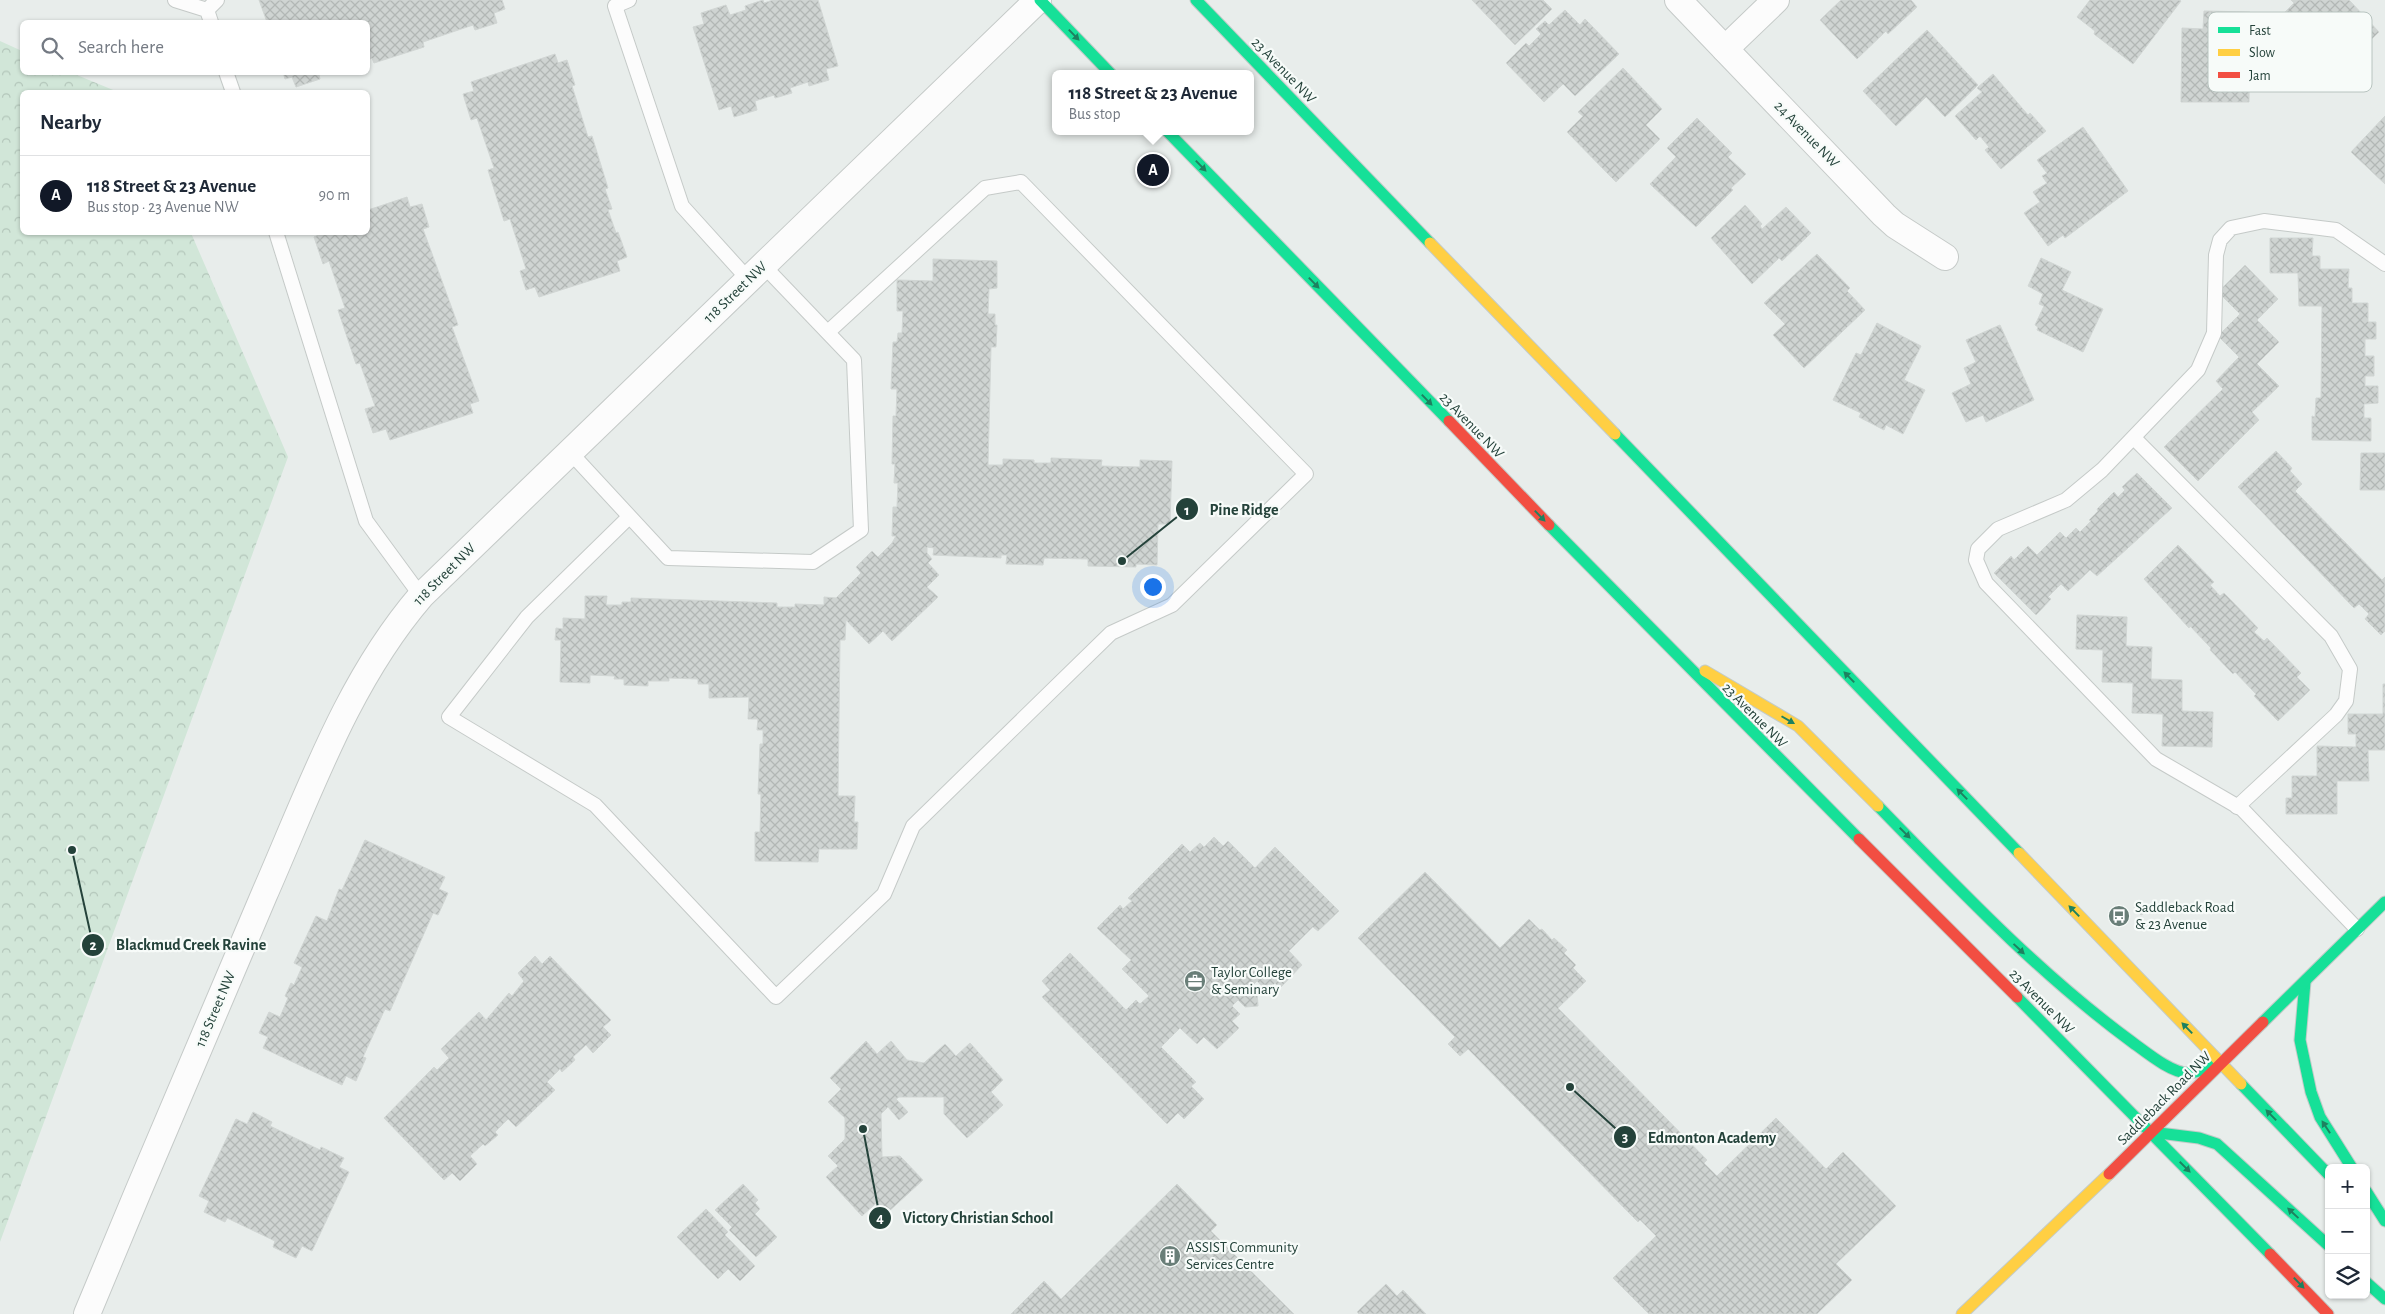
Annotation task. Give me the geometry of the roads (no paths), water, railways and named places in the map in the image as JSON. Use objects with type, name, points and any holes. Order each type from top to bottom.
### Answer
[{"type":"main road","points":[[1039,0],[1107,70]]},
{"type":"main road","name":"23 Avenue NW","points":[[1196,0],[2325,1171]]},
{"type":"main road","name":"23 Avenue NW","points":[[1171,135],[1671,651],[2151,1132],[2328,1314]]},
{"type":"main road","points":[[1671,651],[1798,726],[2019,949],[2105,1022],[2154,1058],[2170,1067],[2188,1073],[2221,1063]]},
{"type":"main road","name":"Saddleback Road NW","points":[[1962,1314],[2385,902]]},
{"type":"main road","points":[[2305,982],[2300,1040],[2311,1092],[2320,1117],[2349,1164]]},
{"type":"main road","points":[[2151,1132],[2199,1138],[2217,1144],[2325,1242]]},
{"type":"main road","points":[[2370,1197],[2385,1221]]},
{"type":"main road","points":[[2370,1218],[2385,1234]]},
{"type":"main road","points":[[2370,1286],[2385,1299]]},
{"type":"street","name":"118 Street NW","points":[[87,1314],[147,1167],[343,716],[357,687],[390,636],[421,596],[569,451],[1039,0]]},
{"type":"street","name":"24 Avenue NW","points":[[1678,0],[1895,224],[1945,257]]},
{"type":"street","points":[[1725,49],[1776,0]]},
{"type":"lane","points":[[175,0],[211,11]]},
{"type":"lane","points":[[569,451],[668,558],[813,562],[861,530],[854,360],[828,332],[755,272],[682,206],[615,6],[629,0]]},
{"type":"lane","points":[[227,75],[231,90]]},
{"type":"lane","points":[[629,517],[527,617],[449,717],[595,806],[776,997],[884,894],[913,826],[1111,633],[1172,605],[1306,474],[1021,182],[985,188],[828,332]]},
{"type":"lane","points":[[2357,929],[2237,807],[2156,759],[1986,582],[1976,560],[1978,549],[1998,529],[2066,500],[2102,470],[2198,370],[2214,333],[2216,255],[2220,240],[2231,228],[2264,221],[2336,230],[2385,264]]},
{"type":"lane","points":[[277,235],[366,521],[421,596]]},
{"type":"lane","points":[[2134,438],[2331,636],[2350,669],[2346,701],[2336,715],[2237,807]]},
{"type":"place","name":"118 Street & 23 Avenue","points":[[1153,170]]},
{"type":"place","name":"Pine Ridge","points":[[1122,561]]},
{"type":"place","name":"Blackmud Creek Ravine","points":[[72,850]]},
{"type":"place","name":"Saddleback Road & 23 Avenue","points":[[2119,916]]},
{"type":"place","name":"Taylor College & Seminary","points":[[1195,981]]},
{"type":"place","name":"Edmonton Academy","points":[[1570,1087]]},
{"type":"place","name":"Victory Christian School","points":[[863,1129]]},
{"type":"place","name":"ASSIST Community Services Centre","points":[[1170,1256]]}]
